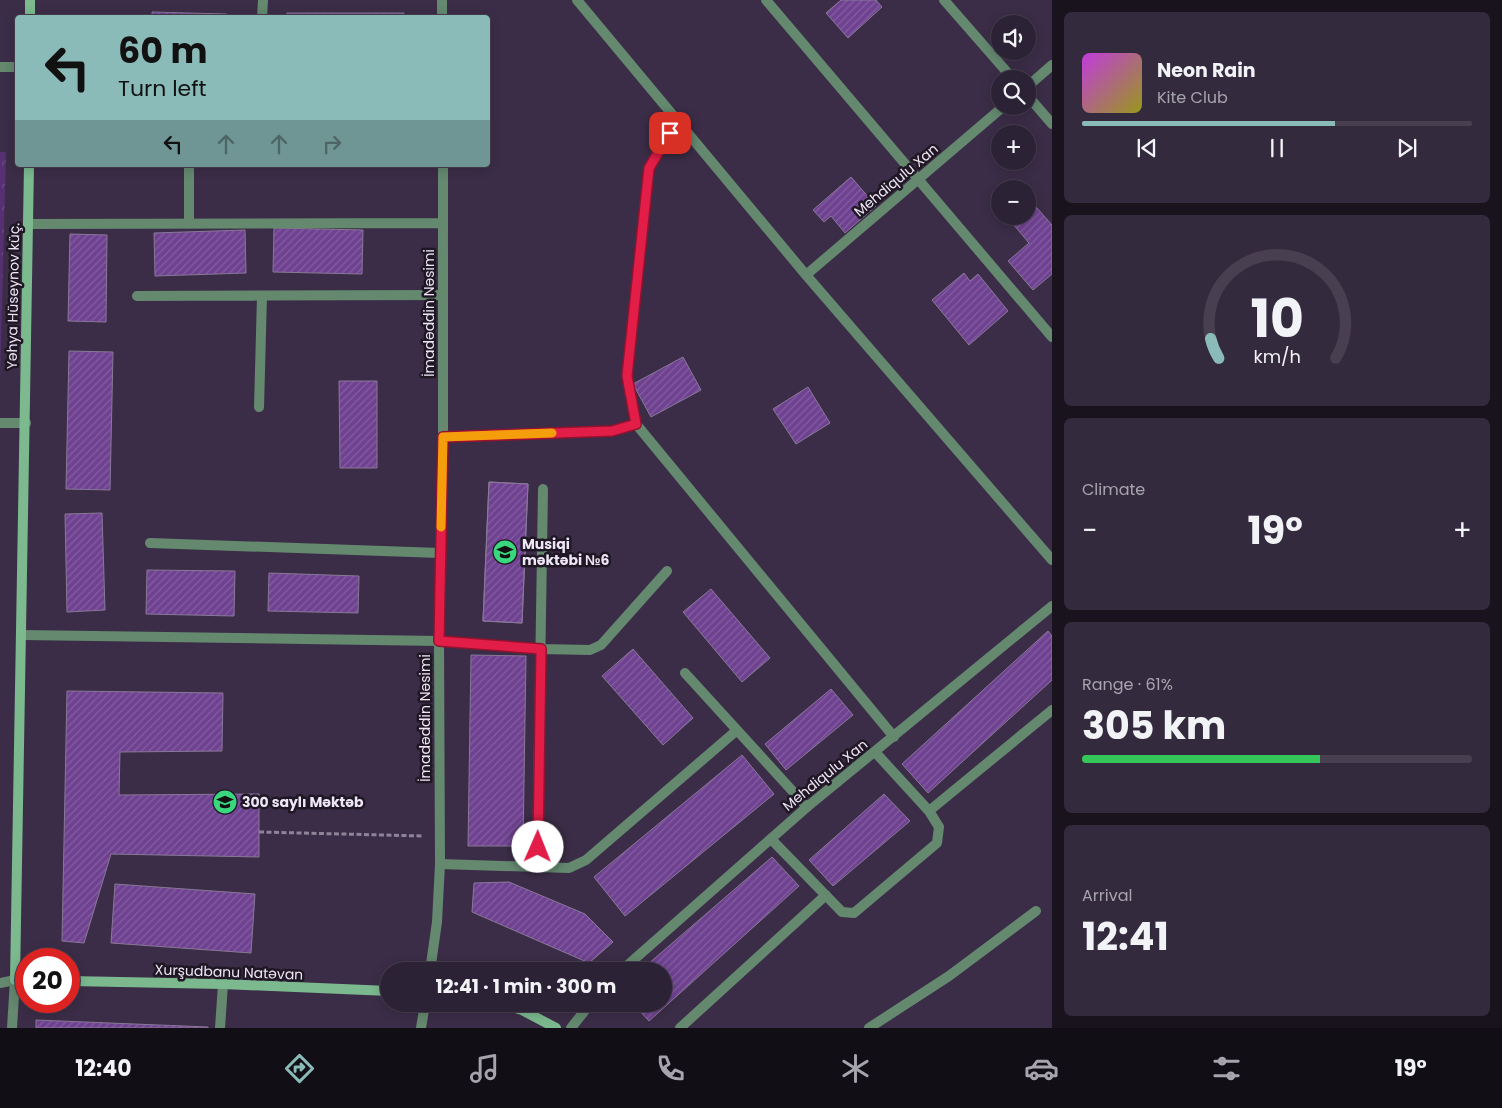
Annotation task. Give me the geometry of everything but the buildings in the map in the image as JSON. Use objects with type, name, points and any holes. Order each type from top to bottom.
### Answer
[{"type":"main road","points":[[30,0],[30,15]]},
{"type":"main road","name":"Yəhya Hüseynov küç.","points":[[14,980],[26,423],[29,167]]},
{"type":"main road","name":"Xurşudbanu Natəvan","points":[[80,981],[223,984],[380,991]]},
{"type":"main road","points":[[526,1012],[556,1028]]},
{"type":"street","points":[[262,15],[263,0]]},
{"type":"street","points":[[442,0],[442,15]]},
{"type":"street","points":[[577,0],[806,275],[1052,560]]},
{"type":"street","points":[[766,0],[1052,337]]},
{"type":"street","points":[[944,0],[1005,70]]},
{"type":"street","points":[[1036,79],[1052,65]]},
{"type":"street","points":[[0,67],[15,67]]},
{"type":"street","points":[[1036,105],[1052,124]]},
{"type":"street","name":"Mehdiqulu Xan","points":[[806,275],[993,115]]},
{"type":"street","points":[[678,122],[661,145],[649,168],[627,376],[636,424],[894,737]]},
{"type":"street","points":[[188,167],[189,224]]},
{"type":"street","name":"İmadəddin Nəsimi","points":[[431,962],[440,864],[439,641],[443,437],[443,167]]},
{"type":"street","points":[[28,224],[443,223]]},
{"type":"street","points":[[137,296],[443,295]]},
{"type":"street","points":[[259,408],[262,296]]},
{"type":"street","points":[[0,423],[26,423]]},
{"type":"street","points":[[443,437],[612,431],[636,424]]},
{"type":"street","points":[[537,866],[543,489]]},
{"type":"street","points":[[150,543],[440,553]]},
{"type":"street","points":[[22,635],[439,641],[541,649],[590,650],[601,644],[667,571]]},
{"type":"street","name":"Mehdiqulu Xan","points":[[631,962],[807,807],[1052,606]]},
{"type":"street","points":[[685,673],[807,807]]},
{"type":"street","points":[[928,811],[1052,710]]},
{"type":"street","points":[[440,864],[569,868],[586,860],[736,731]]},
{"type":"street","points":[[772,839],[842,912],[854,913],[937,843],[939,827],[928,811],[875,752]]},
{"type":"street","points":[[680,1028],[826,896]]},
{"type":"street","points":[[869,1028],[948,976],[1036,911]]},
{"type":"street","points":[[0,983],[14,980]]},
{"type":"street","name":"Yəhya Hüseynov küç.","points":[[12,1028],[14,980]]},
{"type":"street","points":[[220,1028],[223,984]]},
{"type":"street","points":[[421,1028],[424,1012]]},
{"type":"street","points":[[571,1028],[584,1012]]},
{"type":"path","points":[[259,832],[440,837]]},
{"type":"green space","points":[[0,152],[6,152],[0,379]]},
{"type":"slow traffic","points":[[441,527],[443,437],[552,433]]},
{"type":"place","name":"Musiqi məktəbi №6","points":[[505,552]]},
{"type":"place","name":"300 saylı Məktəb","points":[[225,802]]},
{"type":"route","points":[[538,847],[541,649],[439,641],[443,437],[612,431],[636,424],[627,376],[649,168],[661,145],[670,133]]}]
